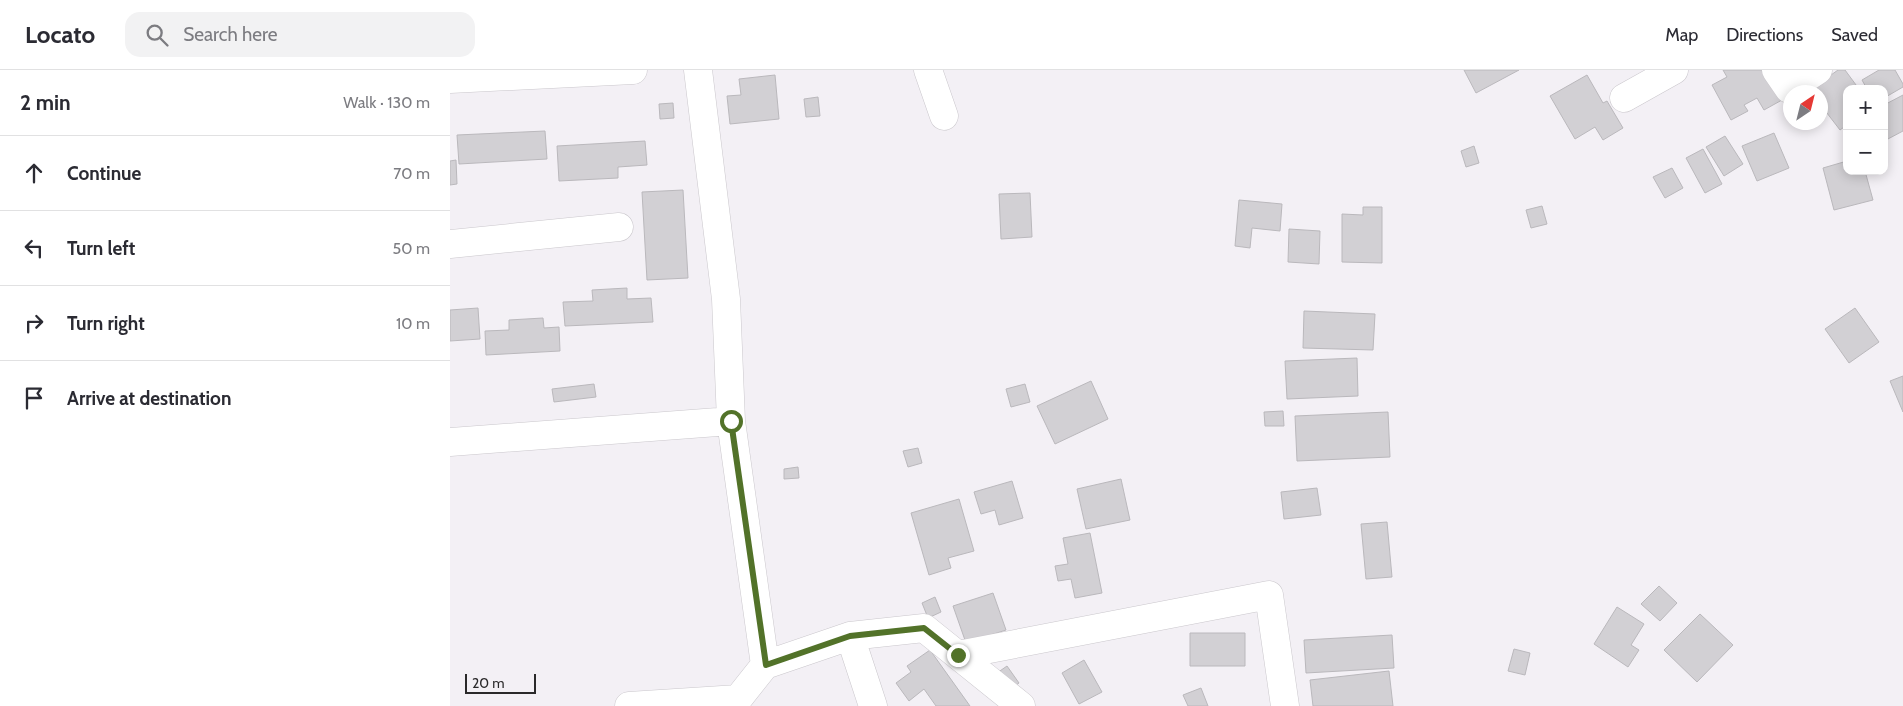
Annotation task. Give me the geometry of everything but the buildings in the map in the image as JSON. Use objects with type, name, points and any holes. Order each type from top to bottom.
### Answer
[{"type":"street","points":[[450,79],[633,70]]},
{"type":"street","points":[[698,70],[726,299],[731,421],[766,665]]},
{"type":"street","points":[[928,70],[944,116]]},
{"type":"street","points":[[1624,98],[1674,70]]},
{"type":"street","points":[[1776,70],[1789,89],[1818,70]]},
{"type":"street","points":[[450,244],[619,227]]},
{"type":"street","points":[[450,442],[731,421]]},
{"type":"street","points":[[958,655],[1269,595],[1285,706]]},
{"type":"street","points":[[629,706],[739,702],[766,665],[850,636],[924,628],[1021,706]]},
{"type":"street","points":[[850,636],[874,706]]},
{"type":"route","points":[[731,421],[766,665],[850,636],[924,628],[958,655]]}]
